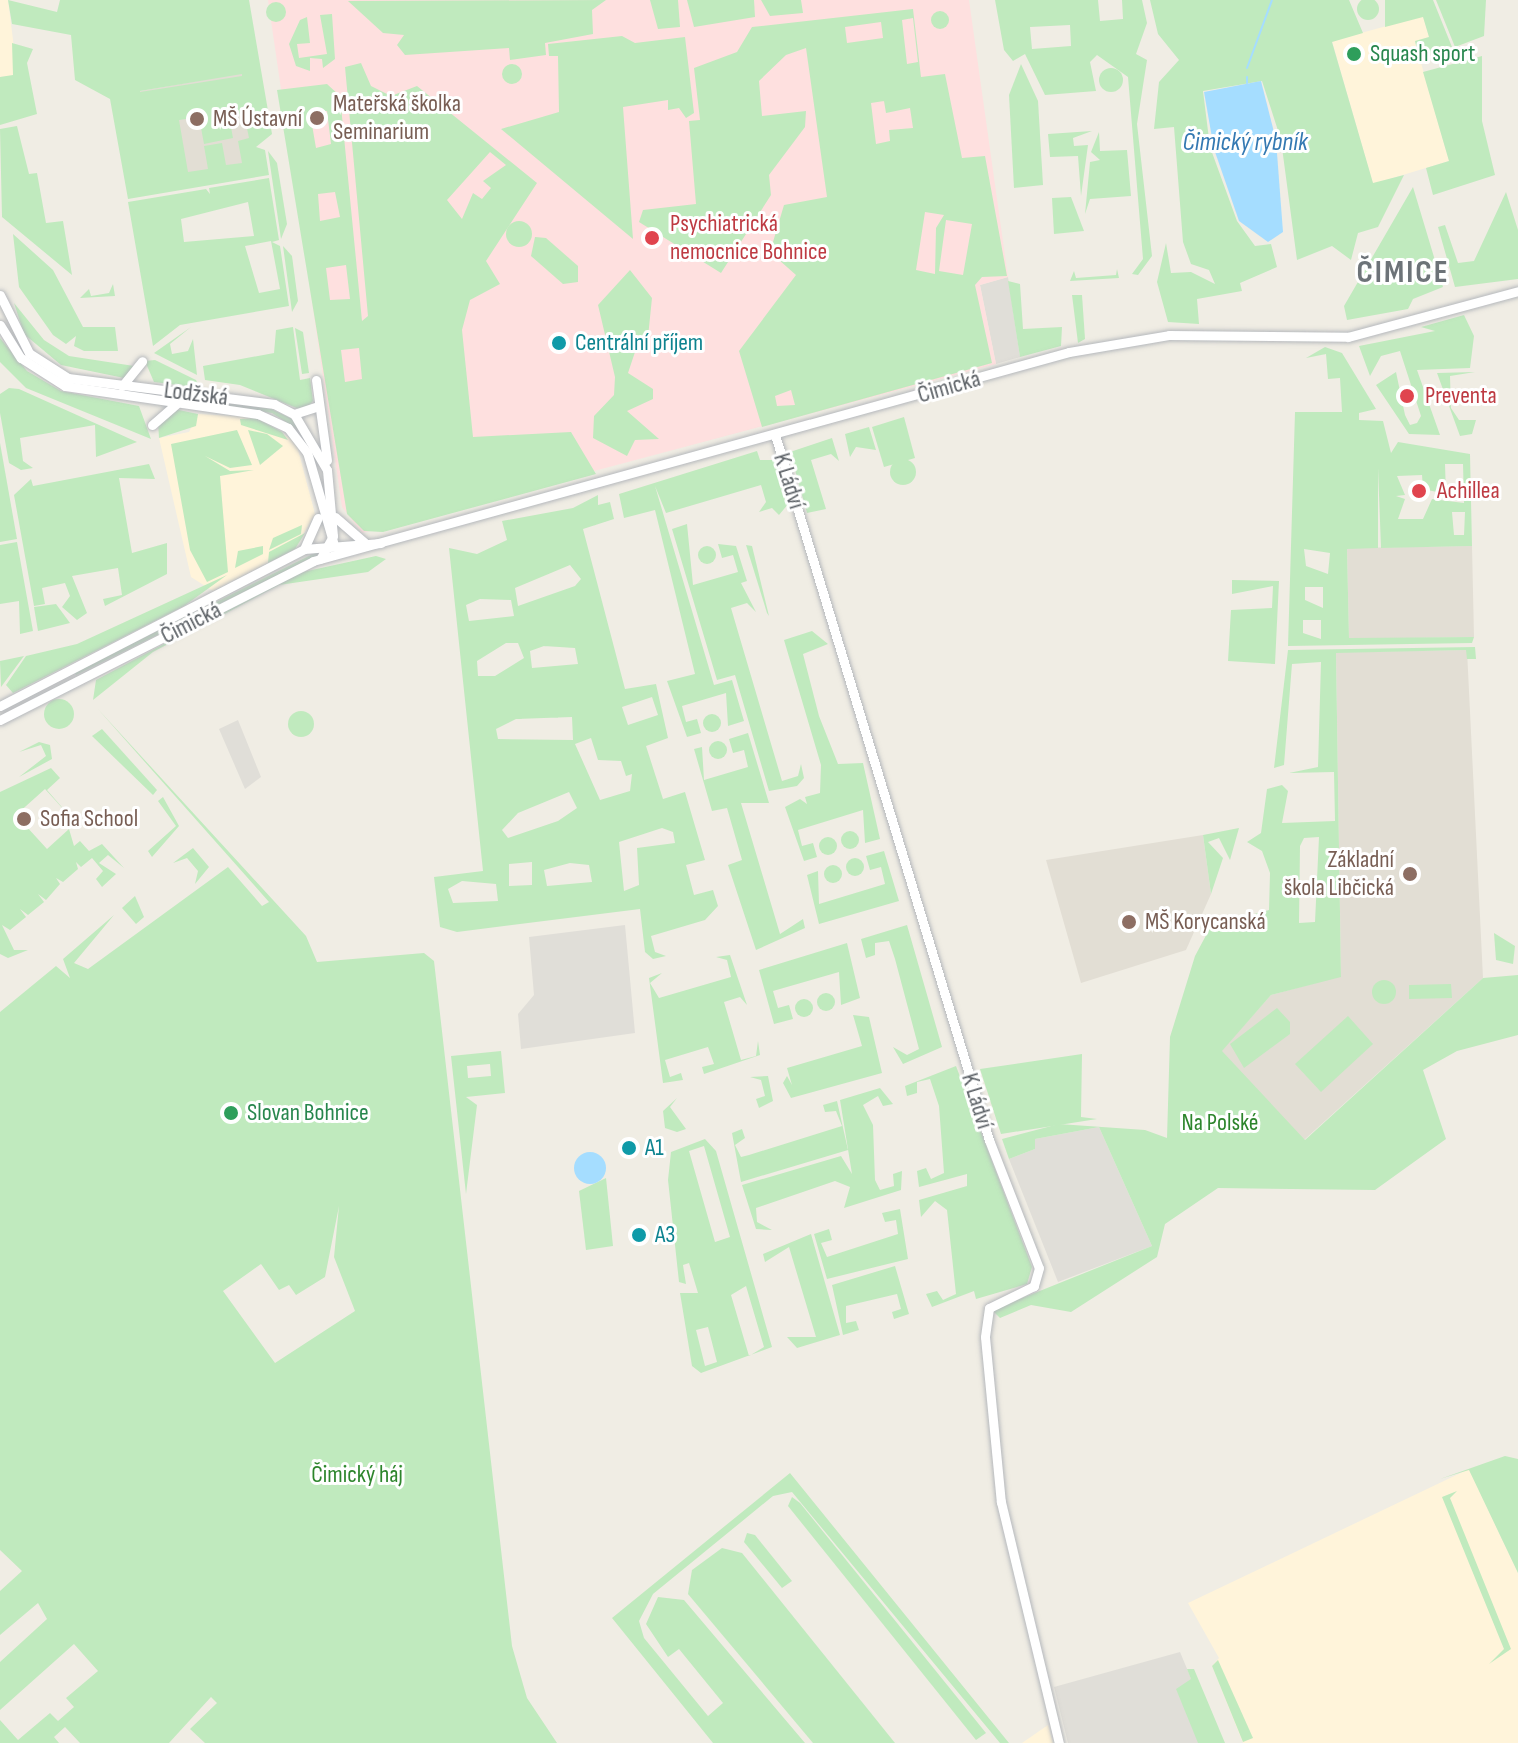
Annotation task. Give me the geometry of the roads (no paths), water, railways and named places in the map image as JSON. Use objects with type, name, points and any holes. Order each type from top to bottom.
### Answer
[{"type":"street","name":"Čimická","points":[[0,720],[320,559],[346,555],[776,438],[1113,342],[1208,334],[1348,337],[1518,291]]},
{"type":"street","name":"Lodžská","points":[[0,295],[17,337],[48,368],[122,386],[274,404],[294,414]]},
{"type":"street","name":"Lodžská","points":[[0,325],[21,358],[65,386],[258,414],[301,440]]},
{"type":"street","points":[[122,386],[142,361]]},
{"type":"street","points":[[311,434],[316,407],[316,380],[334,516],[332,544],[320,559]]},
{"type":"street","points":[[152,425],[176,404]]},
{"type":"street","points":[[316,407],[294,414],[311,434],[327,470]]},
{"type":"street","points":[[323,425],[301,440],[318,507],[332,544],[346,555]]},
{"type":"street","name":"K Ládví","points":[[776,438],[989,1140],[1039,1268],[1034,1286],[989,1308],[985,1337],[1001,1502],[1059,1743]]},
{"type":"street","points":[[304,549],[317,528],[318,507]]},
{"type":"street","points":[[334,516],[365,543]]},
{"type":"street","name":"Čimická","points":[[0,706],[304,549],[332,544],[389,543]]},
{"type":"water","name":"Čimický rybník","points":[[1261,81],[1276,140],[1283,232],[1268,242],[1239,221],[1214,149],[1204,92]]},
{"type":"water","points":[[590,1152],[601,1157],[606,1168],[601,1179],[590,1184],[579,1179],[574,1168],[579,1157]]},
{"type":"waterway","points":[[1247,68],[1272,0]]},
{"type":"waterway","points":[[1247,77],[1247,83]]},
{"type":"place","name":"Squash sport","points":[[1354,54]]},
{"type":"place","name":"Mateřská školka Seminarium","points":[[317,118]]},
{"type":"place","name":"MŠ Ústavní","points":[[197,119]]},
{"type":"place","name":"Psychiatrická nemocnice Bohnice","points":[[652,238]]},
{"type":"place","name":"Centrální příjem","points":[[559,343]]},
{"type":"place","name":"Preventa","points":[[1407,396]]},
{"type":"place","name":"Achillea","points":[[1419,491]]},
{"type":"place","name":"Sofia School","points":[[24,819]]},
{"type":"place","name":"Základní škola Libčická","points":[[1410,874]]},
{"type":"place","name":"MŠ Korycanská","points":[[1129,922]]},
{"type":"place","name":"Slovan Bohnice","points":[[231,1113]]},
{"type":"place","name":"A1","points":[[629,1148]]},
{"type":"place","name":"A3","points":[[639,1235]]},
{"type":"district","name":"ČIMICE","points":[[1403,273]]},
{"type":"park label","name":"Na Polské","points":[[1220,1123]]},
{"type":"park label","name":"Čimický háj","points":[[357,1475]]}]
